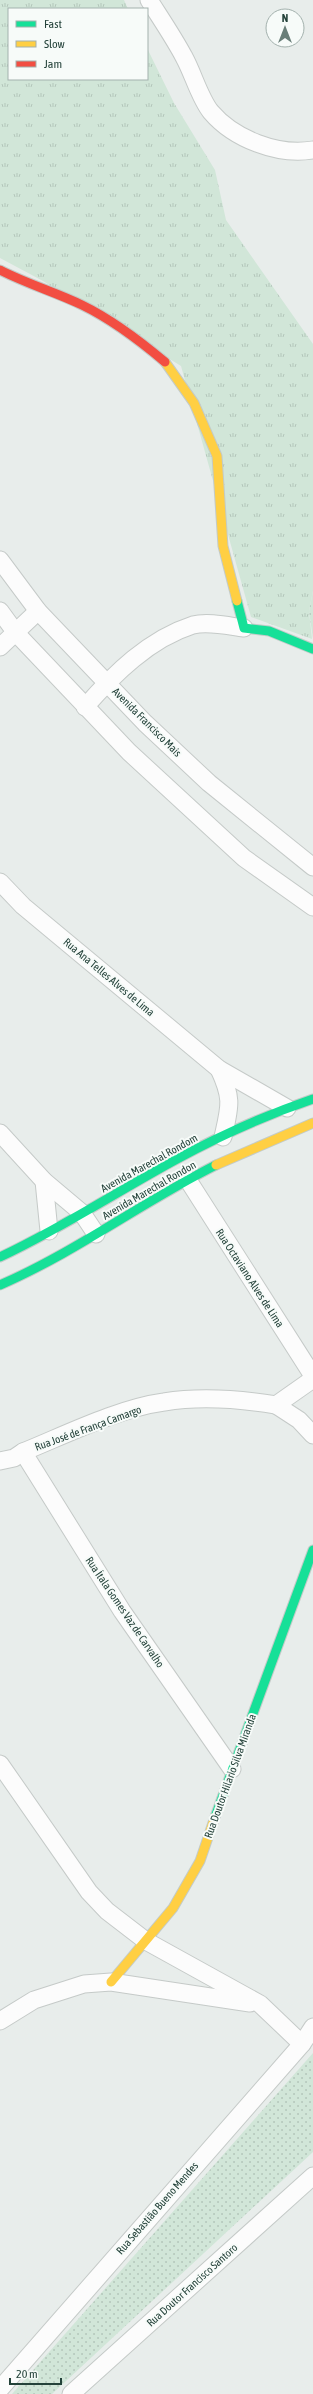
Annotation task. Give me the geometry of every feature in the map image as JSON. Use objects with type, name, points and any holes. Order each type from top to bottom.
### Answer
[{"type":"street","points":[[149,0],[184,56],[210,112],[231,131],[262,145],[303,152],[313,150]]},
{"type":"street","points":[[0,270],[21,281],[82,305],[124,328],[168,364],[194,404],[217,456],[223,546],[244,628]]},
{"type":"street","name":"Avenida Francisco Mais","points":[[0,560],[38,611],[108,682],[145,723],[209,783],[313,867]]},
{"type":"street","points":[[0,611],[16,633],[129,752],[244,858],[313,907]]},
{"type":"street","points":[[0,647],[38,611]]},
{"type":"street","points":[[85,707],[129,661],[160,641],[194,625],[220,624],[269,631],[313,649]]},
{"type":"street","name":"Rua Ana Telles Alves de Lima","points":[[0,882],[23,906],[220,1069],[287,1108]]},
{"type":"street","name":"Rua Ana Telles Alves de Lima","points":[[220,1069],[229,1090],[230,1108],[223,1137]]},
{"type":"street","name":"Avenida Marechal Rondom","points":[[0,1257],[82,1213],[178,1158],[287,1108],[313,1099]]},
{"type":"street","name":"Avenida Marechal Rondon","points":[[0,1285],[63,1255],[188,1180],[264,1143],[313,1123]]},
{"type":"street","points":[[0,1133],[44,1181],[82,1213],[96,1234]]},
{"type":"street","name":"Rua Octaviano Alves de Lima","points":[[188,1180],[313,1378]]},
{"type":"street","points":[[44,1181],[49,1231]]},
{"type":"street","points":[[313,1378],[276,1405],[299,1420],[313,1435]]},
{"type":"street","name":"Rua José de França Camargo","points":[[9,1460],[123,1413],[162,1402],[205,1398],[276,1405]]},
{"type":"street","name":"Rua Ítala Gomes Vaz de Carvalho","points":[[9,1460],[122,1611],[232,1769]]},
{"type":"street","name":"Rua Doutor Hilario Silva Miranda","points":[[111,1982],[173,1908],[200,1861],[232,1769],[313,1550]]},
{"type":"street","points":[[0,1764],[89,1892],[107,1911],[146,1941],[260,2004],[302,2044]]},
{"type":"street","points":[[0,2021],[34,2000],[58,1991],[84,1984],[111,1982],[260,2004]]},
{"type":"street","name":"Rua Sebastião Bueno Mendes","points":[[0,2389],[302,2044],[313,2027]]},
{"type":"street","name":"Rua Doutor Francisco Santoro","points":[[71,2394],[313,2176]]},
{"type":"green space","points":[[0,0],[124,0],[128,8],[8,8],[8,80],[148,80],[148,50],[174,103],[215,170],[226,220],[313,344],[313,591],[309,611],[312,639],[251,617],[181,366],[43,281],[0,258]]},
{"type":"green space","points":[[313,591],[313,639],[309,611]]},
{"type":"green space","points":[[313,2053],[313,2152],[52,2394],[12,2394]]},
{"type":"traffic: fast","points":[[237,601],[244,628],[269,631],[313,649]]},
{"type":"traffic: fast","points":[[0,1257],[46,1234],[155,1171],[210,1142],[244,1126],[313,1099]]},
{"type":"traffic: fast","points":[[0,1285],[55,1258],[189,1179],[216,1165]]},
{"type":"traffic: fast","points":[[215,1817],[313,1550]]},
{"type":"traffic: slow","points":[[165,362],[194,403],[217,456],[223,546],[237,601]]},
{"type":"traffic: slow","points":[[216,1165],[313,1123]]},
{"type":"traffic: slow","points":[[111,1982],[173,1908],[200,1861],[215,1817]]},
{"type":"traffic: jam","points":[[0,270],[20,280],[72,300],[104,317],[125,331],[165,362]]}]
